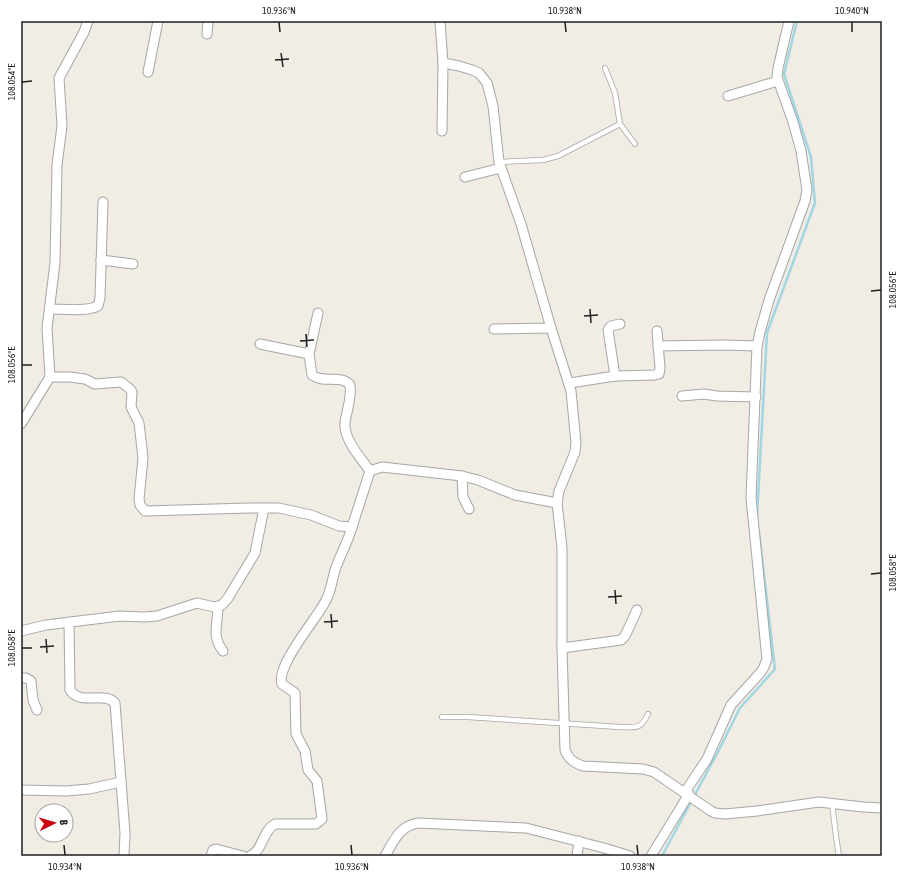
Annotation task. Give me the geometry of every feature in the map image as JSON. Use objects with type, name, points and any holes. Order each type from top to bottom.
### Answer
[{"type":"street","points":[[21,424],[50,377],[47,328],[55,263],[57,166],[62,126],[59,78],[81,38],[88,21]]},
{"type":"street","points":[[148,72],[158,21]]},
{"type":"street","points":[[207,34],[208,21]]},
{"type":"street","points":[[440,21],[443,63],[442,131]]},
{"type":"street","points":[[651,856],[707,759],[731,705],[761,672],[767,660],[751,498],[757,346],[769,300],[807,196],[807,184],[797,134],[778,81],[777,73],[790,21]]},
{"type":"street","points":[[443,63],[472,70],[479,74],[487,83],[493,106],[500,165],[530,254],[551,328],[570,383],[574,410],[576,443],[575,452],[559,491],[557,503],[562,548],[562,648],[565,750],[567,756],[577,764],[598,767],[648,769],[687,793],[711,811],[719,814],[757,811],[812,803],[832,803],[882,808]]},
{"type":"street","points":[[728,96],[778,81]]},
{"type":"street","points":[[465,177],[500,165]]},
{"type":"street","points":[[50,309],[80,310],[98,306],[100,298],[103,202]]},
{"type":"street","points":[[101,260],[133,264]]},
{"type":"street","points":[[318,313],[309,354],[312,375],[318,379],[343,380],[350,385],[345,434],[370,471]]},
{"type":"street","points":[[615,376],[608,330],[611,326],[620,324]]},
{"type":"street","points":[[494,329],[551,328]]},
{"type":"street","points":[[570,383],[615,376],[659,374],[658,331]]},
{"type":"street","points":[[260,344],[309,354]]},
{"type":"street","points":[[658,346],[757,346]]},
{"type":"street","points":[[50,377],[85,379],[95,384],[121,382],[130,389],[132,392],[131,407],[139,423],[143,458],[139,499],[140,505],[145,511],[279,508],[311,515],[339,526],[352,527]]},
{"type":"street","points":[[682,396],[704,394],[717,396],[756,397]]},
{"type":"street","points":[[370,471],[382,467],[462,476],[478,480],[515,495],[557,503]]},
{"type":"street","points":[[250,856],[254,854],[271,826],[275,824],[316,824],[322,819],[317,781],[308,770],[305,751],[296,734],[295,693],[282,684],[281,677],[284,667],[294,649],[326,601],[335,570],[351,534],[370,471]]},
{"type":"street","points":[[462,476],[463,497],[469,509]]},
{"type":"street","points":[[21,631],[69,622],[120,616],[158,616],[197,603],[218,606],[222,605],[228,598],[255,553],[264,508]]},
{"type":"street","points":[[218,606],[216,638],[223,651]]},
{"type":"street","points":[[562,648],[621,640],[625,636],[637,610]]},
{"type":"street","points":[[69,622],[70,690],[75,696],[109,699],[115,704],[122,782],[125,833],[124,856]]},
{"type":"street","points":[[21,678],[26,678],[31,681],[33,700],[37,710]]},
{"type":"street","points":[[21,790],[66,791],[89,789],[122,782]]},
{"type":"street","points":[[385,856],[403,828],[409,824],[418,823],[526,828],[579,841],[630,856]]},
{"type":"street","points":[[577,856],[579,841]]},
{"type":"street","points":[[211,856],[212,850],[216,849],[243,856]]},
{"type":"lane","points":[[605,68],[615,93],[620,124],[635,144]]},
{"type":"lane","points":[[500,165],[543,160],[558,156],[620,124]]},
{"type":"lane","points":[[442,717],[468,717],[620,727],[639,726],[643,723],[648,714]]},
{"type":"lane","points":[[832,803],[840,856]]},
{"type":"waterway","points":[[757,517],[767,333],[815,203],[811,157],[784,74],[797,21]]},
{"type":"waterway","points":[[662,856],[740,708],[775,669],[759,532]]}]
